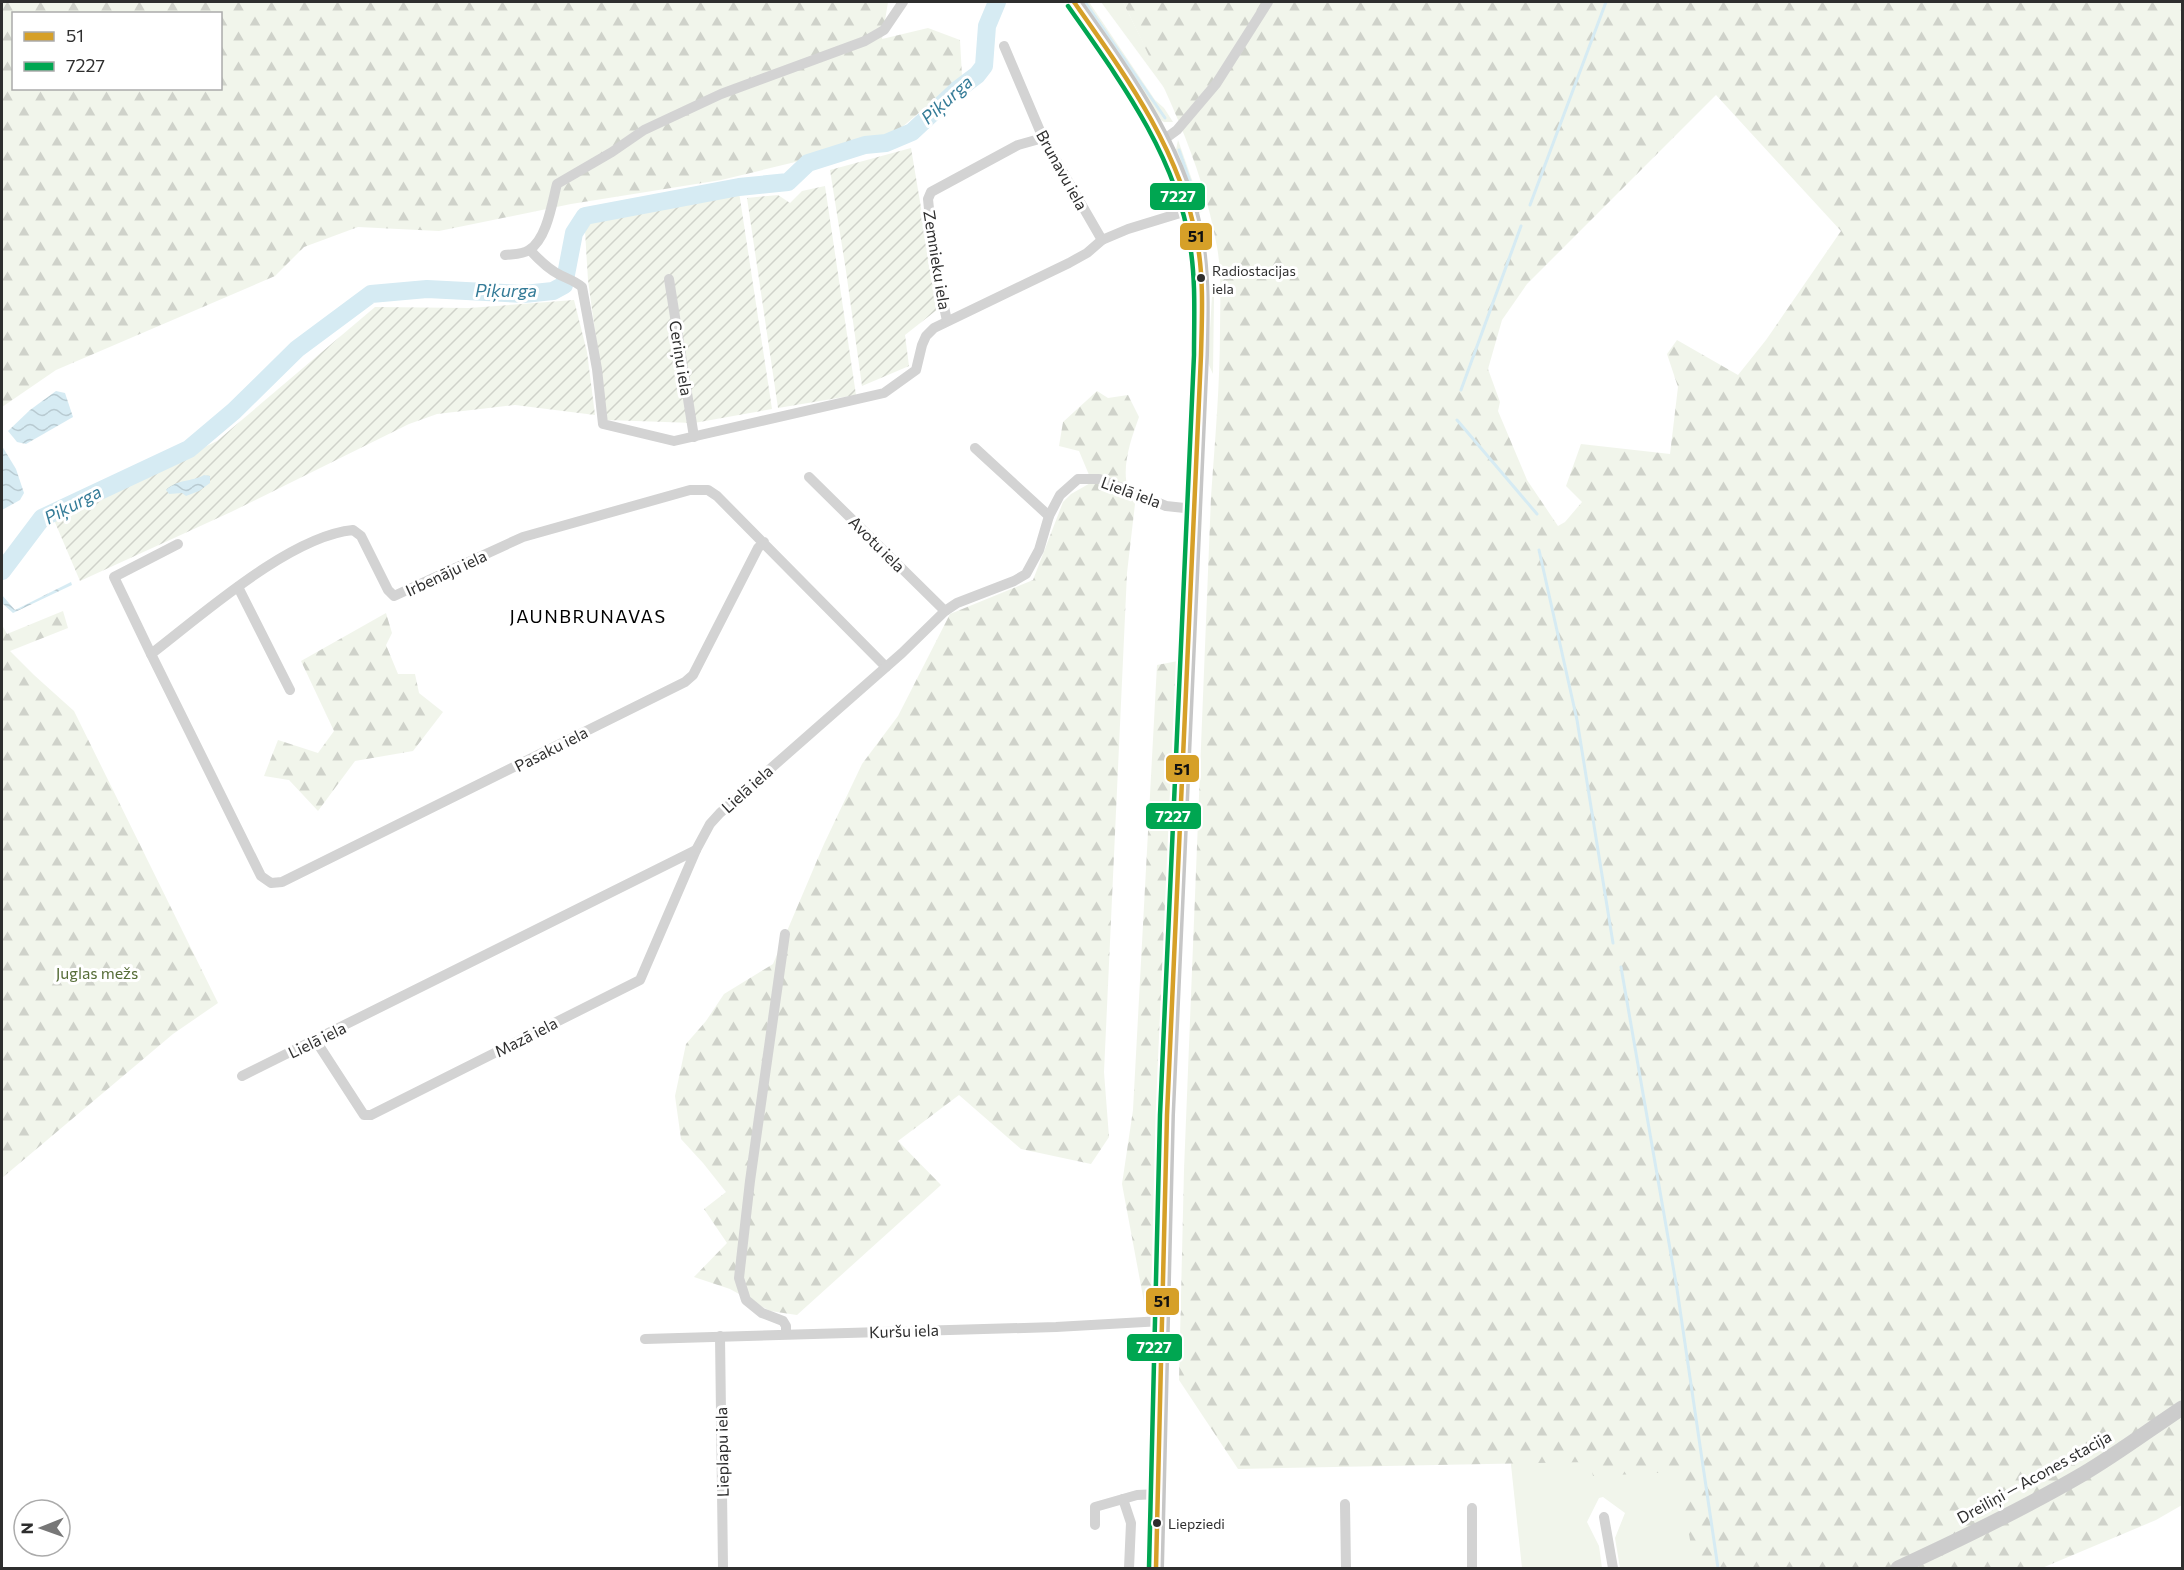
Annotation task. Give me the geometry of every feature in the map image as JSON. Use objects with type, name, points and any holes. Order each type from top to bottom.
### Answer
[{"type":"main road","points":[[1074,2],[1138,97],[1162,141],[1190,210],[1199,255],[1201,304],[1194,509],[1167,1115],[1156,1569]]},
{"type":"main road","name":"Dreiliņi — Acones stacija","points":[[1898,1569],[2002,1519],[2067,1483],[2182,1408]]},
{"type":"street","points":[[505,255],[520,254],[530,250],[539,238],[549,216],[557,184],[612,152],[644,130],[721,94],[865,41],[884,30],[903,2]]},
{"type":"street","points":[[1162,141],[1177,130],[1216,84],[1268,2]]},
{"type":"street","name":"Brunavu iela","points":[[1004,46],[1043,138],[1102,240]]},
{"type":"street","name":"Zemnieku iela","points":[[947,321],[934,259],[928,199],[931,192],[1018,145],[1043,138]]},
{"type":"street","points":[[530,250],[544,266],[582,286],[597,369],[603,424],[674,441],[884,393],[916,370],[926,336],[934,328],[1069,263],[1087,253],[1102,240],[1190,210]]},
{"type":"street","name":"Ceriņu iela","points":[[669,279],[694,437]]},
{"type":"street","points":[[975,448],[1049,516]]},
{"type":"street","name":"Avotu iela","points":[[809,477],[945,611]]},
{"type":"street","name":"Lielā iela","points":[[243,1076],[696,850],[710,824],[720,813],[945,611],[957,603],[1014,581],[1026,574],[1039,550],[1049,516],[1060,495],[1078,479],[1100,479],[1167,506],[1194,509]]},
{"type":"street","name":"Irbenāju iela","points":[[151,654],[238,588],[296,549],[341,531],[354,530],[361,536],[388,590],[394,596],[523,537],[690,490],[708,490],[764,542],[886,666]]},
{"type":"street","name":"Pasaku iela","points":[[151,654],[261,876],[271,883],[282,882],[685,682],[693,675],[758,548],[764,542]]},
{"type":"street","points":[[151,654],[114,577],[178,544]]},
{"type":"street","points":[[238,588],[290,690]]},
{"type":"street","name":"Mazā iela","points":[[316,1041],[364,1115],[370,1115],[412,1095],[640,980],[696,850]]},
{"type":"street","points":[[785,934],[752,1170],[740,1278],[746,1299],[762,1312],[783,1321],[786,1334]]},
{"type":"street","name":"Kuršu iela","points":[[645,1339],[1056,1327],[1162,1321]]},
{"type":"street","name":"Lieplapu iela","points":[[720,1336],[723,1569]]},
{"type":"street","points":[[1095,1526],[1095,1507],[1137,1495],[1158,1494]]},
{"type":"street","points":[[1123,1499],[1131,1523],[1129,1569]]},
{"type":"street","points":[[1345,1504],[1346,1569]]},
{"type":"street","points":[[1472,1508],[1472,1569]]},
{"type":"street","points":[[1604,1517],[1613,1569]]},
{"type":"green space","points":[[2,2],[888,2],[882,39],[928,28],[960,40],[962,76],[887,140],[721,180],[571,204],[439,231],[358,227],[304,247],[275,276],[56,370],[2,407]]},
{"type":"green space","points":[[1082,2],[1089,2],[1155,100],[1164,108],[1173,122],[1164,122],[1159,119]]},
{"type":"green space","points":[[1101,2],[1123,2],[1168,93]]},
{"type":"green space","points":[[1123,2],[2182,2],[2182,1505],[2156,1520],[2042,1568],[1695,1568],[1678,1472],[1593,1476],[1590,1462],[1238,1469],[1179,1380],[1184,1170],[1211,497],[1219,371],[1220,267],[1210,214],[1191,152],[1179,121]],"holes":[[[1716,95],[1841,231],[1766,340],[1738,375],[1677,340],[1667,354],[1678,387],[1670,454],[1581,444],[1566,486],[1582,502],[1565,522],[1558,526],[1527,480],[1498,411],[1500,402],[1488,369],[1502,320],[1527,284]]]},
{"type":"green space","points":[[1178,140],[1203,211],[1199,213],[1176,150]]},
{"type":"green space","points":[[911,148],[938,309],[905,335],[909,366],[862,386],[830,170]]},
{"type":"green space","points":[[825,186],[856,395],[778,408],[747,198],[778,195],[790,203],[802,191]]},
{"type":"green space","points":[[739,192],[772,409],[694,423],[607,420],[588,280],[585,231],[593,220]]},
{"type":"green space","points":[[1212,296],[1214,296],[1213,374],[1208,363]]},
{"type":"green space","points":[[574,300],[587,352],[595,415],[515,405],[437,414],[409,424],[231,512],[80,581],[54,520],[217,441],[375,307],[469,308]]},
{"type":"green space","points":[[1097,391],[1108,398],[1128,395],[1139,417],[1129,450],[1126,472],[1130,494],[1135,504],[1127,573],[1104,1072],[1109,1137],[1091,1164],[1021,1149],[959,1095],[898,1141],[941,1185],[797,1315],[770,1311],[730,1289],[694,1277],[727,1243],[704,1209],[726,1192],[681,1139],[675,1096],[686,1044],[706,1021],[724,994],[773,964],[824,844],[862,764],[898,716],[950,614],[1033,580],[1063,502],[1071,494],[1092,482],[1079,451],[1059,446],[1063,422]]},
{"type":"green space","name":"Juglas mežs","points":[[63,611],[68,628],[10,651],[74,711],[218,1003],[173,1034],[2,1178],[2,625],[7,634]]},
{"type":"green space","points":[[386,613],[392,633],[386,645],[398,674],[415,674],[419,693],[443,712],[413,751],[355,761],[318,811],[289,780],[264,776],[278,740],[318,753],[334,731],[301,661]]},
{"type":"green space","points":[[1178,661],[1155,1163],[1154,1301],[1144,1302],[1122,1184],[1133,1110],[1157,665]]},
{"type":"green space","points":[[1676,1453],[1701,1568],[1620,1568],[1615,1538],[1625,1513],[1603,1497],[1599,1498],[1587,1522],[1599,1546],[1602,1568],[1522,1568],[1512,1459]]},
{"type":"water","points":[[56,391],[65,393],[73,417],[26,444],[17,442],[8,431],[30,410]]},
{"type":"water","points":[[2,446],[16,469],[24,493],[20,500],[2,510]]},
{"type":"water","points":[[204,475],[210,476],[210,483],[199,491],[186,496],[182,493],[169,494],[166,490],[175,484]]},
{"type":"water","points":[[40,513],[44,522],[2,577],[2,563]]},
{"type":"water","points":[[71,582],[72,585],[13,613],[2,603],[2,595],[15,610]]},
{"type":"waterway","name":"Piķurga","points":[[2,571],[42,518],[189,449],[234,411],[297,349],[371,294],[427,289],[524,294],[553,291],[564,285],[574,233],[585,216],[739,187],[788,182],[808,163],[865,145],[886,143],[912,132],[957,90],[977,75],[984,66],[987,26],[997,2]]},
{"type":"waterway","points":[[1085,2],[1165,118]]},
{"type":"waterway","points":[[1530,205],[1606,2]]},
{"type":"waterway","points":[[1179,150],[1200,210]]},
{"type":"waterway","points":[[1461,390],[1521,226]]},
{"type":"waterway","points":[[1457,420],[1537,514]]},
{"type":"waterway","points":[[1539,550],[1577,720],[1613,943]]},
{"type":"waterway","points":[[1621,967],[1677,1289],[1718,1568]]},
{"type":"transit line","name":"51","points":[[1074,2],[1131,86],[1164,145],[1189,208],[1197,241],[1202,283],[1201,355],[1167,1115],[1156,1568]]},
{"type":"transit line","name":"7227","points":[[1068,6],[1107,61],[1159,149],[1183,212],[1190,245],[1194,286],[1194,355],[1160,1115],[1149,1568]]},
{"type":"place","name":"Radiostacijas iela","points":[[1201,278]]},
{"type":"place","name":"Liepziedi","points":[[1157,1523]]},
{"type":"district","name":"JAUNBRUNAVAS","points":[[588,617]]}]
